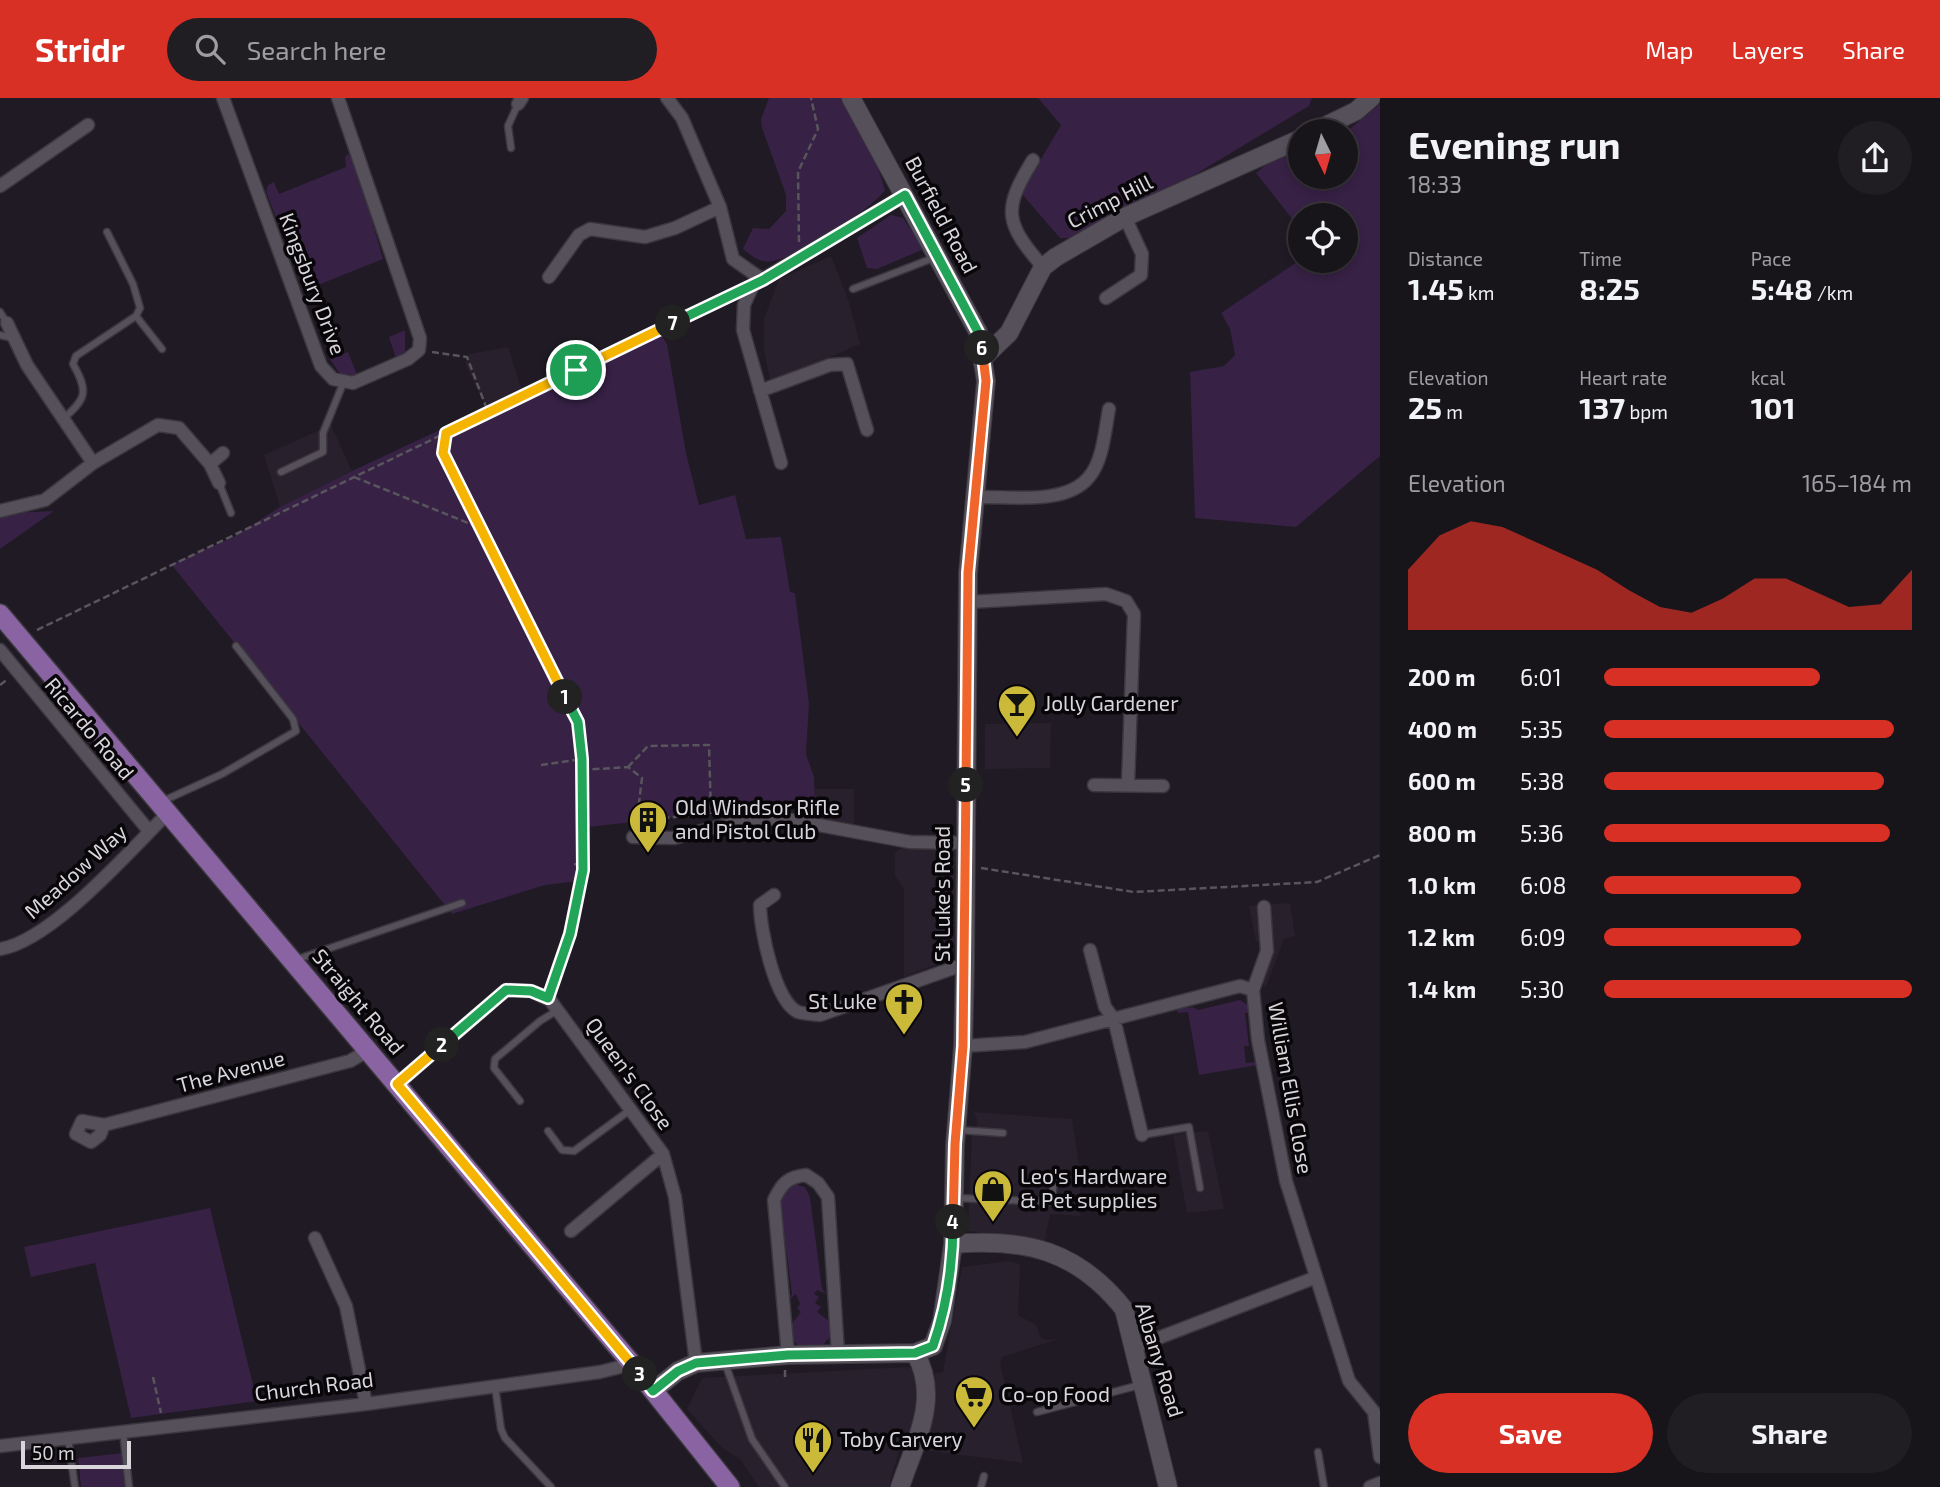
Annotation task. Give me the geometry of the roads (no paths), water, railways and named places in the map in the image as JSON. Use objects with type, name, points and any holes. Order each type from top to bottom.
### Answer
[{"type":"main road","name":"Burfield Road","points":[[851,98],[978,332],[984,358]]},
{"type":"main road","points":[[1340,119],[1356,111],[1371,98]]},
{"type":"main road","name":"Crimp Hill","points":[[984,358],[1009,333],[1042,267],[1091,234],[1125,217],[1288,144]]},
{"type":"main road","name":"St Luke's Road","points":[[915,1353],[933,1346],[942,1321],[953,1244],[965,964],[968,573],[986,381],[984,358]]},
{"type":"main road","name":"Straight Road","points":[[0,614],[165,806],[367,1051],[632,1364],[730,1487]]},
{"type":"main road","name":"Albany Road","points":[[953,1244],[987,1241],[1036,1246],[1076,1266],[1106,1287],[1124,1309],[1145,1384],[1168,1487]]},
{"type":"main road","points":[[653,1391],[678,1371],[696,1363],[788,1355],[915,1353],[922,1364],[929,1399],[900,1487]]},
{"type":"street","name":"Kingsbury Drive","points":[[223,98],[321,366],[334,379],[354,383],[408,359],[419,349],[420,338],[338,98]]},
{"type":"street","points":[[667,98],[682,118],[720,207],[733,259],[758,282]]},
{"type":"street","points":[[0,186],[88,125]]},
{"type":"street","points":[[1033,160],[1014,193],[1012,217],[1013,226],[1023,244],[1042,267]]},
{"type":"street","points":[[781,463],[743,330],[744,305],[758,282],[905,195]]},
{"type":"street","points":[[549,276],[579,235],[590,229],[645,237],[675,228],[720,207]]},
{"type":"street","points":[[1106,298],[1141,275],[1142,254],[1125,217]]},
{"type":"street","points":[[4,318],[27,365],[61,420],[93,463]]},
{"type":"street","points":[[760,391],[830,365],[847,364],[867,430]]},
{"type":"street","points":[[974,497],[1050,495],[1073,491],[1090,476],[1100,452],[1110,409]]},
{"type":"street","points":[[0,511],[45,500],[93,463],[158,425],[179,428],[210,464],[219,483]]},
{"type":"street","points":[[210,464],[223,453]]},
{"type":"street","points":[[969,602],[1106,594],[1126,601],[1134,614],[1128,784]]},
{"type":"street","name":"Ricardo Road","points":[[0,650],[149,831]]},
{"type":"street","points":[[1094,785],[1163,786]]},
{"type":"street","name":"Meadow Way","points":[[0,949],[20,944],[40,932],[129,855],[165,806]]},
{"type":"street","points":[[632,837],[674,838],[752,818],[786,819],[910,842],[965,843]]},
{"type":"street","points":[[774,895],[760,905],[760,926],[784,1000],[798,1012],[820,1015],[965,964]]},
{"type":"street","points":[[1254,990],[1267,951],[1265,907]]},
{"type":"street","points":[[1090,950],[1105,1007],[1114,1019],[1142,1135]]},
{"type":"street","name":"William Ellis Close","points":[[963,1046],[1025,1042],[1240,986],[1254,990],[1258,1040],[1286,1181],[1314,1278],[1349,1381],[1374,1412],[1380,1457]]},
{"type":"street","name":"Queen's Close","points":[[397,1084],[506,990],[531,991],[548,998],[663,1154],[675,1197],[696,1363]]},
{"type":"street","name":"The Avenue","points":[[104,1125],[350,1061],[367,1051]]},
{"type":"street","points":[[571,1231],[663,1154]]},
{"type":"street","points":[[788,1355],[774,1200],[780,1187],[790,1177],[806,1175],[818,1183],[828,1197],[838,1354]]},
{"type":"street","points":[[315,1238],[346,1306],[366,1404]]},
{"type":"street","points":[[1135,1347],[1314,1278]]},
{"type":"street","name":"Church Road","points":[[0,1446],[366,1404],[608,1371],[632,1364]]},
{"type":"street","points":[[1370,1487],[1380,1483]]},
{"type":"lane","points":[[511,148],[508,126],[520,101]]},
{"type":"lane","points":[[61,420],[82,403],[84,391],[73,364],[76,356],[136,316],[141,308],[134,284],[107,232]]},
{"type":"lane","points":[[853,289],[938,256]]},
{"type":"lane","points":[[136,316],[162,349]]},
{"type":"lane","points":[[0,335],[14,338]]},
{"type":"lane","points":[[281,472],[323,452],[323,433],[344,381]]},
{"type":"lane","points":[[219,483],[231,513]]},
{"type":"lane","points":[[165,806],[296,731],[293,719],[236,646]]},
{"type":"lane","points":[[294,961],[462,903]]},
{"type":"lane","points":[[520,1101],[494,1068],[495,1059],[540,1021],[558,1010]]},
{"type":"lane","points":[[548,1131],[562,1150],[574,1152],[632,1109]]},
{"type":"lane","points":[[1142,1135],[1189,1128],[1200,1188]]},
{"type":"lane","points":[[956,1129],[1003,1133]]},
{"type":"lane","points":[[954,1198],[1052,1202],[1054,1178]]},
{"type":"lane","points":[[725,1361],[752,1439],[785,1487]]},
{"type":"lane","points":[[1037,1412],[1145,1384]]},
{"type":"lane","points":[[495,1387],[505,1438],[551,1487]]},
{"type":"lane","points":[[123,1432],[129,1487]]},
{"type":"lane","points":[[68,1438],[75,1487]]},
{"type":"lane","points":[[1318,1452],[1324,1487]]},
{"type":"lane","points":[[981,1487],[984,1476]]},
{"type":"place","name":"Jolly Gardener","points":[[1017,738]]},
{"type":"place","name":"Old Windsor Rifle and Pistol Club","points":[[648,854]]},
{"type":"place","name":"St Luke","points":[[904,1036]]},
{"type":"place","name":"Leo's Hardware & Pet supplies","points":[[993,1223]]},
{"type":"place","name":"Co-op Food","points":[[974,1429]]},
{"type":"place","name":"Toby Carvery","points":[[813,1474]]}]
